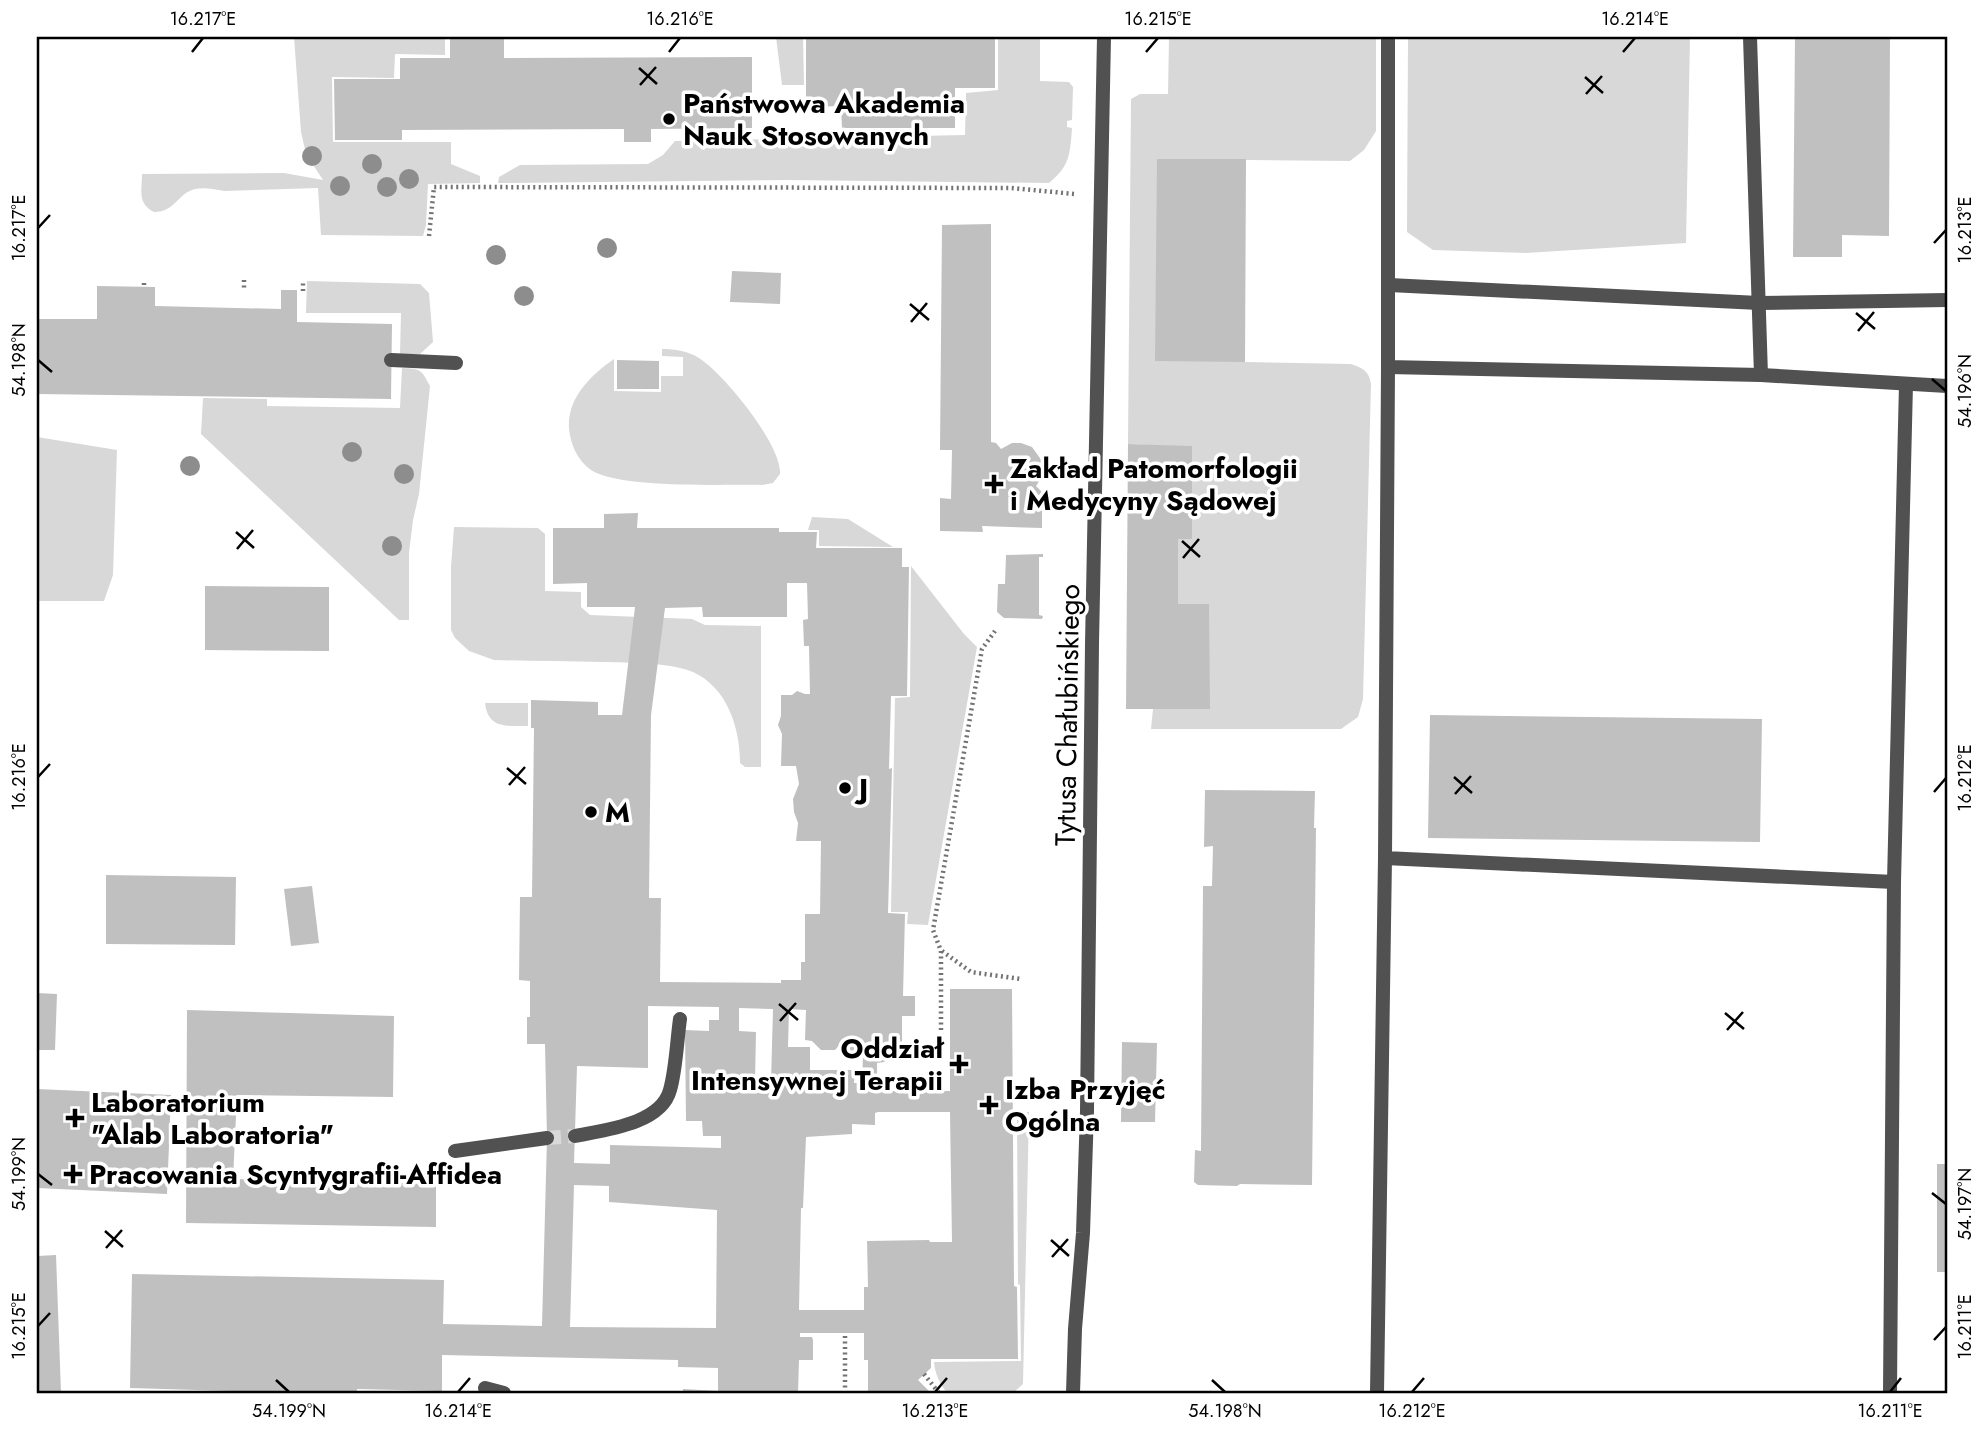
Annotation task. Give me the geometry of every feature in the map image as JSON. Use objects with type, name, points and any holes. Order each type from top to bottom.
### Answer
[{"type":"street","name":"Tytusa Chałubińskiego","points":[[1073,1393],[1074,1329],[1083,1233],[1087,1111],[1092,644],[1104,37]]},
{"type":"street","points":[[1377,1393],[1390,285],[1388,37]]},
{"type":"street","points":[[1750,37],[1761,376]]},
{"type":"street","points":[[1390,285],[1759,303],[1947,300]]},
{"type":"street","points":[[391,360],[456,363]]},
{"type":"street","points":[[1388,367],[1761,376],[1947,386]]},
{"type":"street","points":[[1890,1393],[1894,882],[1906,384]]},
{"type":"street","points":[[1385,858],[1894,882]]},
{"type":"street","points":[[575,1136],[617,1127],[656,1112],[670,1091],[680,1019]]},
{"type":"street","points":[[455,1151],[547,1138]]},
{"type":"street","points":[[485,1388],[504,1393]]},
{"type":"path","points":[[429,236],[434,187],[1011,188],[1076,194]]},
{"type":"path","points":[[244,280],[244,290]]},
{"type":"path","points":[[303,281],[303,291]]},
{"type":"path","points":[[941,1052],[941,951],[933,930],[982,649],[995,631]]},
{"type":"path","points":[[941,951],[971,972],[1021,979]]},
{"type":"path","points":[[845,1336],[845,1393]]},
{"type":"path","points":[[924,1374],[939,1393]]},
{"type":"shaded area","points":[[294,37],[445,37],[445,55],[395,54],[394,78],[332,77],[333,142],[451,142],[451,164],[480,176],[480,183],[428,184],[423,236],[321,235],[318,188],[224,191],[198,188],[184,194],[172,206],[161,211],[154,212],[145,205],[142,196],[142,174],[284,173],[323,180],[306,154],[301,132]]},
{"type":"shaded area","points":[[776,37],[803,37],[804,85],[782,85]]},
{"type":"shaded area","points":[[998,37],[1040,37],[1040,81],[1069,82],[1073,87],[1072,120],[1067,121],[1067,127],[1072,128],[1069,152],[1065,165],[1049,183],[787,180],[498,183],[499,177],[520,165],[648,164],[663,155],[675,141],[965,135],[966,93],[998,90]]},
{"type":"shaded area","points":[[1169,37],[1376,37],[1376,131],[1364,150],[1350,161],[1157,159],[1245,362],[1351,364],[1369,376],[1371,384],[1363,699],[1358,717],[1341,729],[1151,729],[1153,709],[1209,604],[1178,604],[1178,539],[1192,538],[1192,447],[1128,444],[1131,99],[1140,94],[1168,94]]},
{"type":"shaded area","points":[[1408,37],[1690,37],[1686,243],[1526,253],[1433,250],[1407,232]]},
{"type":"shaded area","points":[[307,281],[420,284],[429,293],[433,342],[420,354],[400,354],[401,313],[306,313]]},
{"type":"shaded area","points":[[662,349],[681,351],[699,358],[736,394],[772,446],[780,474],[773,483],[648,483],[605,476],[591,470],[582,462],[573,446],[569,417],[582,388],[614,359],[614,391],[661,392],[661,376],[683,376],[683,357],[662,356]]},
{"type":"shaded area","points":[[402,368],[420,371],[430,386],[419,494],[409,553],[409,620],[399,620],[201,434],[203,398],[267,399],[267,406],[400,408]]},
{"type":"shaded area","points":[[37,437],[117,450],[113,575],[104,601],[37,601]]},
{"type":"shaded area","points":[[812,517],[848,519],[893,547],[819,546],[819,530],[808,530]]},
{"type":"shaded area","points":[[454,527],[538,528],[545,534],[545,591],[581,592],[581,607],[590,615],[692,619],[705,625],[761,626],[761,767],[745,767],[740,763],[738,737],[730,711],[715,688],[693,672],[672,666],[648,664],[494,660],[469,651],[455,638],[451,630]]},
{"type":"shaded area","points":[[911,566],[977,647],[928,925],[907,924],[908,912],[891,912],[895,698],[910,697]]},
{"type":"shaded area","points":[[485,703],[528,703],[528,726],[506,726],[494,722]]},
{"type":"shaded area","points":[[1017,1112],[1029,1112],[1023,1384],[1013,1393],[947,1393],[938,1379],[934,1362],[1021,1361]]},
{"type":"building","points":[[450,37],[504,37],[504,58],[752,57],[752,128],[651,129],[651,142],[624,142],[624,129],[402,130],[402,140],[335,140],[334,79],[400,79],[400,58],[450,58]]},
{"type":"building","points":[[806,37],[995,37],[995,88],[955,88],[955,128],[842,128],[841,106],[806,107]]},
{"type":"building","points":[[1795,37],[1890,37],[1889,236],[1842,235],[1842,257],[1793,257]]},
{"type":"building","points":[[1157,159],[1246,159],[1245,362],[1155,361]]},
{"type":"building","points":[[991,224],[991,442],[1001,449],[1012,443],[1032,447],[1042,461],[1040,480],[1036,486],[1042,492],[1042,528],[982,526],[983,532],[940,531],[940,498],[951,499],[952,450],[940,450],[942,225]]},
{"type":"building","points":[[732,271],[781,273],[780,304],[730,302]]},
{"type":"building","points":[[97,286],[155,287],[155,306],[281,309],[281,290],[297,290],[297,322],[392,324],[391,399],[37,394],[37,319],[97,319]]},
{"type":"building","points":[[617,360],[659,361],[659,389],[617,389]]},
{"type":"building","points":[[1128,444],[1192,446],[1192,539],[1178,539],[1178,604],[1209,604],[1210,709],[1126,709]]},
{"type":"building","points":[[638,513],[637,528],[779,528],[779,532],[817,532],[816,548],[902,548],[902,567],[909,567],[907,696],[891,696],[888,913],[905,914],[903,996],[915,996],[915,1016],[902,1016],[902,1042],[892,1042],[893,1054],[884,1062],[877,1063],[877,1091],[950,1091],[950,989],[1012,989],[1014,1286],[1017,1287],[1018,1359],[931,1359],[931,1368],[918,1380],[931,1393],[868,1393],[868,1360],[864,1360],[864,1333],[800,1333],[800,1337],[812,1337],[813,1360],[799,1360],[798,1393],[683,1393],[683,1389],[718,1391],[718,1368],[678,1367],[678,1360],[442,1355],[442,1391],[357,1389],[357,1393],[303,1393],[130,1388],[132,1274],[444,1280],[443,1324],[542,1326],[547,1138],[545,1044],[527,1044],[530,981],[519,980],[520,897],[532,897],[534,728],[531,728],[531,700],[598,702],[598,715],[622,715],[635,607],[587,607],[587,583],[553,584],[553,528],[604,528],[604,514]],"holes":[[[787,583],[807,583],[808,619],[803,620],[804,646],[809,646],[810,694],[797,691],[792,695],[781,695],[778,725],[782,734],[781,766],[796,766],[799,784],[793,799],[798,823],[796,841],[821,841],[820,914],[805,914],[805,962],[801,962],[801,980],[781,980],[781,983],[660,982],[661,898],[649,898],[651,715],[665,608],[702,607],[703,617],[787,617]],[[648,1006],[719,1007],[719,1020],[709,1020],[709,1031],[685,1030],[686,1121],[702,1121],[703,1136],[721,1136],[721,1148],[610,1145],[610,1164],[574,1163],[577,1066],[648,1068]],[[739,1008],[773,1009],[771,1082],[755,1081],[756,1032],[739,1031]],[[789,1009],[806,1010],[805,1040],[812,1041],[821,1050],[835,1050],[842,1042],[842,1054],[846,1057],[863,1055],[862,1083],[854,1083],[855,1070],[810,1070],[810,1047],[788,1047]],[[878,1112],[950,1112],[952,1242],[867,1241],[868,1287],[864,1287],[864,1310],[799,1310],[801,1208],[806,1137],[852,1134],[852,1124],[875,1125],[875,1113]],[[574,1185],[609,1186],[609,1202],[717,1210],[716,1328],[570,1327]]]},
{"type":"building","points":[[1043,554],[1043,557],[1039,557],[1039,615],[1043,616],[1042,619],[1004,618],[997,612],[998,584],[1005,584],[1006,555]]},
{"type":"building","points":[[205,586],[329,587],[329,651],[205,650]]},
{"type":"building","points":[[1430,715],[1762,719],[1760,842],[1428,838]]},
{"type":"building","points":[[1205,790],[1315,791],[1312,1185],[1237,1186],[1198,1185],[1194,1182],[1195,1150],[1201,1151],[1203,886],[1212,886],[1213,846],[1204,847]]},
{"type":"building","points":[[106,875],[236,877],[235,945],[106,944]]},
{"type":"building","points":[[312,886],[319,943],[291,946],[284,889]]},
{"type":"building","points":[[37,993],[57,994],[55,1050],[37,1050]]},
{"type":"building","points":[[187,1010],[394,1016],[393,1097],[237,1095],[233,1179],[436,1184],[436,1227],[186,1223]]},
{"type":"building","points":[[1122,1042],[1157,1043],[1155,1122],[1121,1122]]},
{"type":"building","points":[[37,1089],[171,1095],[167,1194],[37,1188]]},
{"type":"building","points":[[1937,1164],[1947,1164],[1947,1272],[1937,1272]]},
{"type":"building","points":[[56,1255],[61,1393],[37,1393],[37,1256]]},
{"type":"tunnel","points":[[547,1138],[575,1136]]},
{"type":"place","name":"Państwowa Akademia Nauk Stosowanych","points":[[669,119]]},
{"type":"place","name":"Zakład Patomorfologii i Medycyny Sądowej","points":[[994,484]]},
{"type":"place","name":"J","points":[[845,788]]},
{"type":"place","name":"M","points":[[591,812]]},
{"type":"place","name":"Oddział Intensywnej Terapii","points":[[959,1064]]},
{"type":"place","name":"Izba Przyjęć Ogólna","points":[[989,1105]]},
{"type":"place","name":"Laboratorium \"Alab Laboratoria\"","points":[[75,1118]]},
{"type":"place","name":"Pracowania Scyntygrafii-Affidea","points":[[73,1174]]}]
